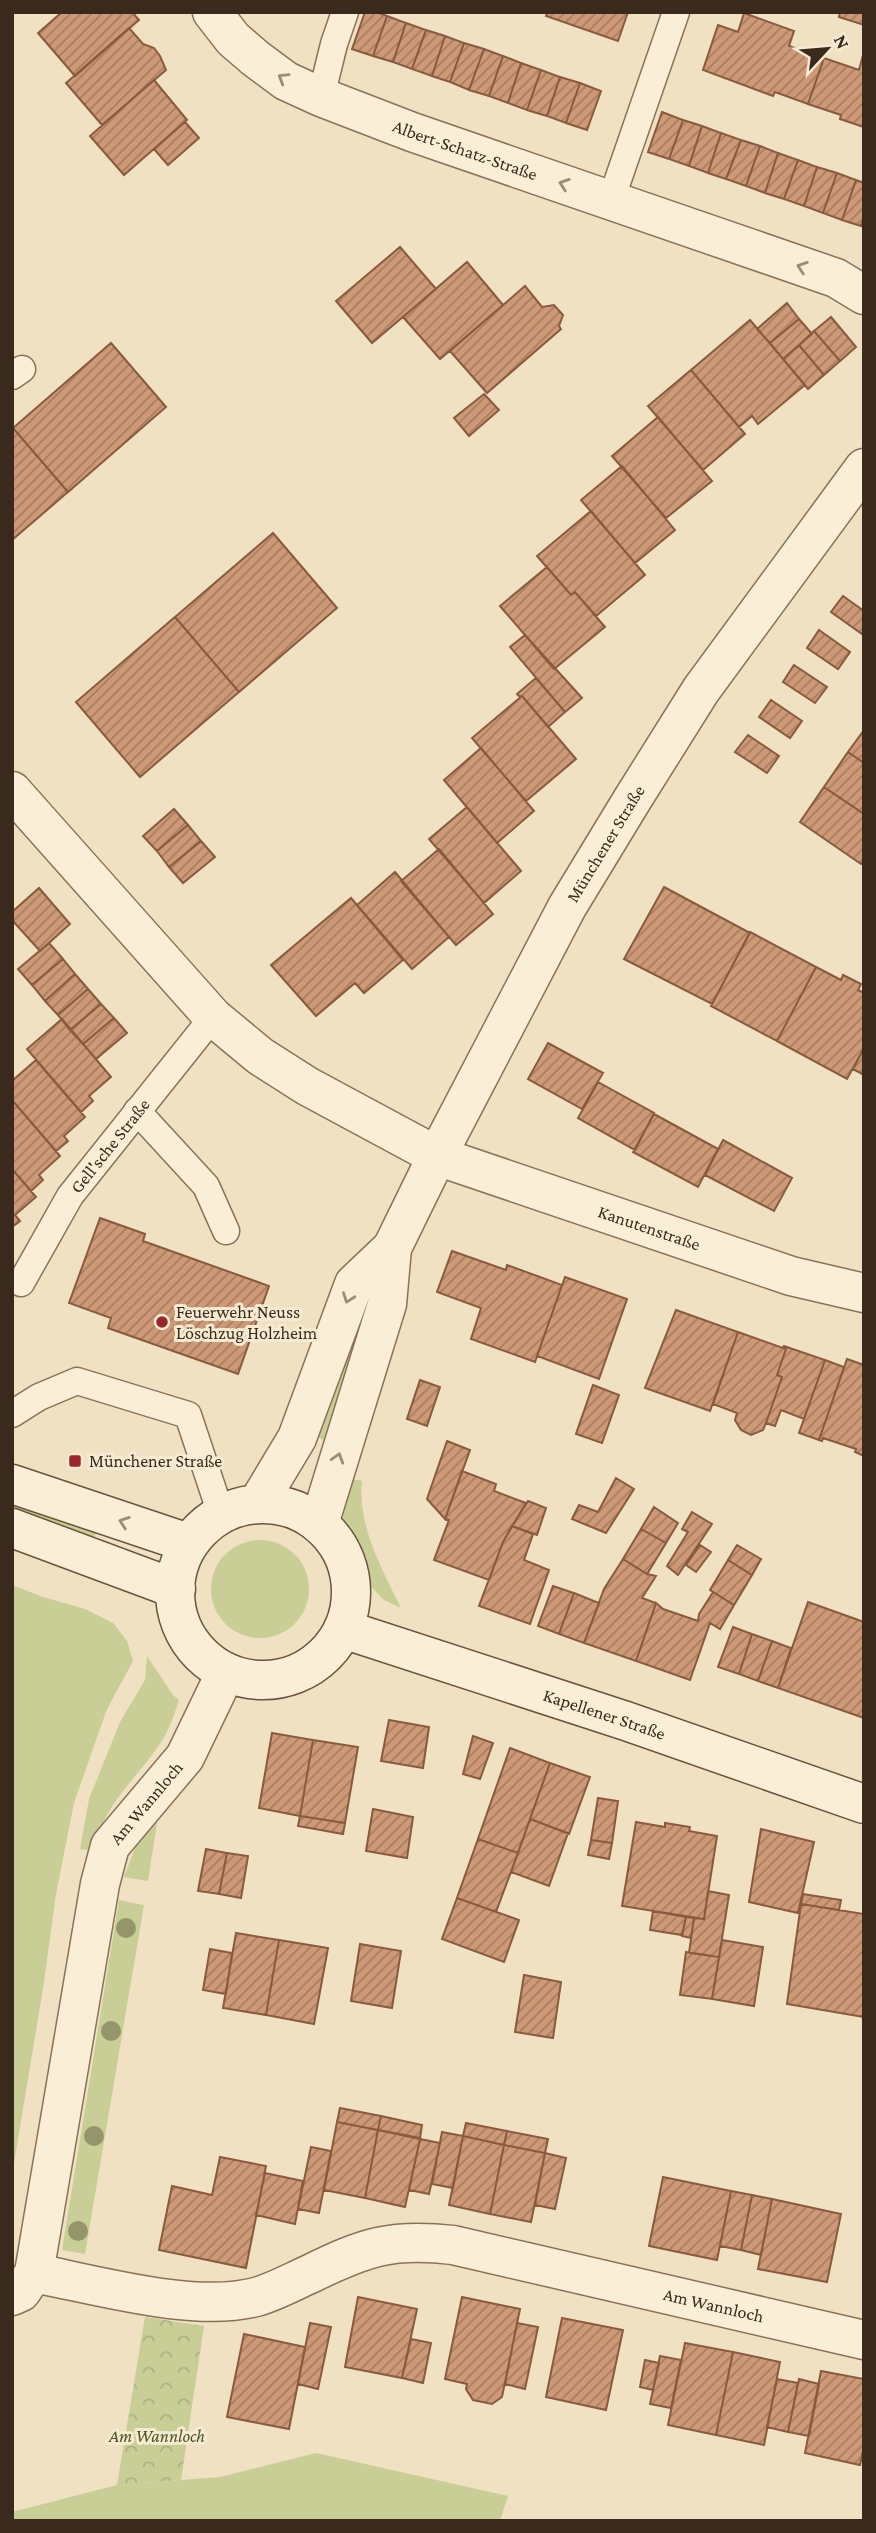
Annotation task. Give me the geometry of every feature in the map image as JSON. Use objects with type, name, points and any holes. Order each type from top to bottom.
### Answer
[{"type":"street","name":"Albert-Schatz-Straße","points":[[212,12],[233,38],[255,58],[286,80],[321,97],[412,132],[836,278],[863,293]]},
{"type":"street","name":"Münchener Straße","points":[[258,1503],[297,1438],[354,1284],[392,1248],[568,907],[701,690],[864,468]]},
{"type":"street","points":[[12,791],[213,1017],[260,1055],[307,1086],[438,1156]]},
{"type":"street","name":"Kanutenstraße","points":[[438,1156],[791,1276],[864,1293]]},
{"type":"street","name":"Münchener Straße","points":[[319,1524],[387,1304],[392,1248]]},
{"type":"street","points":[[12,1484],[188,1544]]},
{"type":"street","points":[[258,1503],[290,1508],[319,1524],[332,1536],[343,1554],[351,1591],[343,1629],[322,1657],[293,1675],[259,1680],[226,1672],[199,1653],[181,1626],[176,1589],[188,1544],[202,1526],[238,1506],[258,1503]]},
{"type":"street","points":[[12,1528],[176,1589]]},
{"type":"street","name":"Kapellener Straße","points":[[343,1629],[626,1721],[864,1804]]},
{"type":"street","name":"Am Wannloch","points":[[226,1672],[185,1757],[110,1846],[100,1884],[23,2284],[173,2300],[231,2300],[255,2297],[346,2256],[373,2247],[400,2242],[426,2242],[453,2245],[864,2340]]},
{"type":"lane","points":[[321,97],[345,12]]},
{"type":"lane","points":[[611,200],[676,12]]},
{"type":"lane","name":"Gell'sche Straße","points":[[21,1283],[70,1196],[213,1017]]},
{"type":"lane","points":[[137,1111],[206,1186],[226,1231]]},
{"type":"lane","points":[[12,1414],[39,1397],[77,1381],[188,1415],[221,1514]]},
{"type":"green space","points":[[368,1294],[367,1314],[324,1440],[308,1433]]},
{"type":"green space","points":[[344,1477],[362,1481],[361,1497],[367,1530],[401,1608],[384,1600],[367,1583],[344,1527],[341,1488]]},
{"type":"green space","points":[[12,1499],[97,1529],[93,1542],[12,1513]]},
{"type":"green space","points":[[260,1540],[287,1548],[301,1562],[309,1589],[301,1616],[287,1630],[260,1638],[233,1630],[219,1616],[211,1589],[219,1562],[233,1548]]},
{"type":"green space","points":[[12,1585],[85,1609],[113,1623],[127,1641],[133,1661],[107,1709],[74,1803],[56,1894],[12,2176]]},
{"type":"green space","points":[[147,1656],[179,1700],[170,1726],[162,1741],[105,1818],[94,1851],[80,1849],[89,1799],[120,1722],[145,1680]]},
{"type":"green space","points":[[158,1816],[148,1881],[124,1877],[137,1843]]},
{"type":"green space","points":[[119,1900],[144,1905],[85,2254],[62,2250]]},
{"type":"green space","name":"Am Wannloch","points":[[145,2317],[204,2326],[181,2480],[117,2485]]},
{"type":"green space","points":[[316,2453],[508,2496],[500,2521],[12,2521],[12,2512],[117,2485],[220,2477]]},
{"type":"building","points":[[62,12],[132,12],[139,20],[75,76],[38,33]]},
{"type":"building","points":[[365,12],[377,12],[387,16],[373,56],[352,49]]},
{"type":"building","points":[[548,12],[628,12],[618,41],[546,16]]},
{"type":"building","points":[[840,12],[864,12],[864,25],[839,17]]},
{"type":"building","points":[[744,13],[794,31],[789,46],[824,58],[808,104],[775,92],[773,96],[703,70],[718,25],[738,32]]},
{"type":"building","points":[[387,16],[406,23],[393,62],[373,56]]},
{"type":"building","points":[[406,23],[426,30],[412,69],[393,62]]},
{"type":"building","points":[[129,28],[143,44],[154,48],[166,70],[102,125],[66,83]]},
{"type":"building","points":[[426,30],[445,36],[432,76],[412,69]]},
{"type":"building","points":[[445,36],[464,43],[450,82],[432,76]]},
{"type":"building","points":[[464,43],[484,49],[469,90],[450,82]]},
{"type":"building","points":[[484,49],[503,56],[489,96],[469,90]]},
{"type":"building","points":[[863,55],[864,127],[840,119],[841,115],[808,104],[824,58],[859,70]]},
{"type":"building","points":[[503,56],[521,63],[508,103],[489,96]]},
{"type":"building","points":[[521,63],[541,70],[527,110],[508,103]]},
{"type":"building","points":[[541,70],[560,77],[547,116],[527,110]]},
{"type":"building","points":[[560,77],[580,83],[566,123],[547,116]]},
{"type":"building","points":[[154,80],[187,120],[124,175],[90,136]]},
{"type":"building","points":[[580,83],[601,91],[587,130],[566,123]]},
{"type":"building","points":[[662,112],[683,120],[669,159],[648,152]]},
{"type":"building","points":[[683,120],[702,126],[689,166],[669,159]]},
{"type":"building","points":[[185,122],[199,138],[168,165],[154,149]]},
{"type":"building","points":[[702,126],[721,133],[708,173],[689,166]]},
{"type":"building","points":[[721,133],[741,140],[726,179],[708,173]]},
{"type":"building","points":[[741,140],[760,146],[746,186],[726,179]]},
{"type":"building","points":[[760,146],[778,153],[765,193],[746,186]]},
{"type":"building","points":[[778,153],[798,160],[784,199],[765,193]]},
{"type":"building","points":[[798,160],[817,167],[804,206],[784,199]]},
{"type":"building","points":[[817,167],[837,173],[823,213],[804,206]]},
{"type":"building","points":[[837,173],[856,180],[842,220],[823,213]]},
{"type":"building","points":[[856,180],[864,183],[864,218],[861,226],[842,220]]},
{"type":"building","points":[[400,247],[436,289],[372,343],[336,301]]},
{"type":"building","points":[[467,262],[503,305],[440,359],[403,317]]},
{"type":"building","points":[[525,286],[542,307],[554,305],[563,315],[559,326],[561,329],[487,393],[450,351]]},
{"type":"building","points":[[787,303],[799,319],[770,343],[757,329]]},
{"type":"building","points":[[831,317],[856,347],[840,361],[814,331]]},
{"type":"building","points":[[799,319],[812,334],[783,359],[770,343]]},
{"type":"building","points":[[750,320],[805,385],[758,424],[752,416],[739,427],[691,370]]},
{"type":"building","points":[[814,331],[840,361],[824,375],[799,345]]},
{"type":"building","points":[[111,343],[166,407],[68,492],[13,428]]},
{"type":"building","points":[[799,345],[824,375],[808,389],[783,359]]},
{"type":"building","points":[[691,370],[745,434],[703,470],[648,406]]},
{"type":"building","points":[[484,394],[499,410],[469,436],[454,418]]},
{"type":"building","points":[[658,417],[712,481],[666,518],[612,456]]},
{"type":"building","points":[[12,429],[68,492],[12,540]]},
{"type":"building","points":[[622,466],[675,530],[635,563],[581,500]]},
{"type":"building","points":[[591,511],[645,575],[596,616],[575,592],[571,595],[537,556]]},
{"type":"building","points":[[273,533],[337,608],[239,692],[175,617]]},
{"type":"building","points":[[547,567],[571,595],[575,592],[605,627],[554,669],[500,606]]},
{"type":"building","points":[[843,596],[864,611],[862,634],[831,612]]},
{"type":"building","points":[[175,617],[239,692],[140,777],[76,702]]},
{"type":"building","points":[[819,630],[850,652],[838,669],[807,648]]},
{"type":"building","points":[[525,635],[582,698],[565,712],[510,647]]},
{"type":"building","points":[[794,665],[827,687],[815,703],[783,682]]},
{"type":"building","points":[[536,678],[565,712],[548,727],[522,696],[517,694]]},
{"type":"building","points":[[522,696],[576,759],[526,801],[472,738]]},
{"type":"building","points":[[771,700],[802,721],[790,738],[759,717]]},
{"type":"building","points":[[864,730],[864,763],[848,752]]},
{"type":"building","points":[[748,735],[779,756],[767,773],[735,752]]},
{"type":"building","points":[[481,748],[534,811],[497,843],[444,780]]},
{"type":"building","points":[[848,752],[864,763],[864,814],[824,787]]},
{"type":"building","points":[[824,787],[864,814],[864,861],[861,864],[800,822]]},
{"type":"building","points":[[467,807],[521,871],[484,903],[429,839]]},
{"type":"building","points":[[174,809],[188,825],[157,851],[143,836]]},
{"type":"building","points":[[188,825],[201,841],[169,867],[157,851]]},
{"type":"building","points":[[201,841],[215,857],[183,883],[169,867]]},
{"type":"building","points":[[439,849],[493,914],[456,945],[401,881]]},
{"type":"building","points":[[395,872],[449,937],[412,969],[357,905]]},
{"type":"building","points":[[664,887],[750,933],[712,1004],[624,959]]},
{"type":"building","points":[[39,888],[70,924],[40,951],[12,920],[12,912]]},
{"type":"building","points":[[351,898],[403,960],[364,993],[355,983],[316,1016],[271,965]]},
{"type":"building","points":[[750,932],[816,967],[777,1041],[711,1006]]},
{"type":"building","points":[[49,943],[63,959],[32,985],[18,969]]},
{"type":"building","points":[[63,959],[75,974],[45,1001],[32,985]]},
{"type":"building","points":[[816,967],[841,980],[843,975],[861,984],[858,990],[864,993],[864,1048],[847,1079],[777,1041]]},
{"type":"building","points":[[75,974],[88,989],[58,1015],[45,1001]]},
{"type":"building","points":[[88,989],[101,1004],[70,1030],[58,1015]]},
{"type":"building","points":[[101,1004],[114,1018],[83,1044],[70,1030]]},
{"type":"building","points":[[114,1018],[127,1033],[96,1059],[83,1044]]},
{"type":"building","points":[[62,1019],[111,1077],[89,1096],[93,1101],[81,1112],[27,1049]]},
{"type":"building","points":[[548,1043],[603,1073],[582,1109],[528,1079]]},
{"type":"building","points":[[864,1048],[864,1075],[853,1069]]},
{"type":"building","points":[[36,1060],[85,1117],[64,1136],[68,1141],[56,1151],[12,1100],[12,1081]]},
{"type":"building","points":[[598,1082],[654,1113],[635,1150],[578,1118]]},
{"type":"building","points":[[12,1100],[60,1156],[39,1175],[43,1180],[31,1191],[12,1169]]},
{"type":"building","points":[[654,1114],[718,1149],[698,1187],[633,1152]]},
{"type":"building","points":[[723,1140],[792,1178],[774,1211],[705,1175]]},
{"type":"building","points":[[12,1169],[36,1197],[15,1215],[20,1221],[12,1227]]},
{"type":"building","points":[[100,1218],[145,1234],[143,1241],[269,1286],[238,1374],[108,1328],[111,1318],[69,1303]]},
{"type":"building","points":[[452,1251],[506,1270],[507,1265],[562,1285],[535,1362],[471,1339],[481,1308],[437,1292]]},
{"type":"building","points":[[565,1277],[627,1299],[599,1379],[537,1356]]},
{"type":"building","points":[[676,1310],[738,1332],[710,1411],[645,1388]]},
{"type":"building","points":[[738,1332],[786,1349],[777,1375],[782,1377],[766,1423],[763,1430],[751,1435],[741,1430],[735,1420],[737,1413],[713,1404]]},
{"type":"building","points":[[784,1346],[825,1360],[804,1419],[781,1410],[775,1426],[766,1423],[782,1377],[777,1375],[786,1349]]},
{"type":"building","points":[[847,1359],[864,1365],[864,1456],[855,1452],[856,1449],[823,1438],[822,1441],[819,1440]]},
{"type":"building","points":[[825,1360],[844,1367],[819,1440],[799,1433]]},
{"type":"building","points":[[420,1380],[440,1387],[427,1426],[407,1419]]},
{"type":"building","points":[[593,1385],[619,1395],[602,1443],[576,1434]]},
{"type":"building","points":[[447,1441],[470,1450],[445,1519],[427,1499]]},
{"type":"building","points":[[462,1471],[496,1484],[494,1491],[526,1503],[503,1542],[489,1580],[434,1560],[449,1520],[445,1519]]},
{"type":"building","points":[[616,1478],[634,1489],[606,1533],[572,1519],[579,1505],[598,1512]]},
{"type":"building","points":[[528,1501],[546,1508],[537,1535],[512,1526]]},
{"type":"building","points":[[654,1507],[678,1523],[666,1543],[641,1529]]},
{"type":"building","points":[[692,1512],[712,1524],[678,1575],[667,1566],[688,1532],[682,1529]]},
{"type":"building","points":[[512,1526],[533,1534],[524,1560],[549,1570],[530,1624],[479,1606],[503,1542]]},
{"type":"building","points":[[641,1529],[666,1543],[647,1574],[623,1559]]},
{"type":"building","points":[[700,1545],[711,1552],[696,1572],[686,1565]]},
{"type":"building","points":[[737,1545],[761,1559],[752,1575],[728,1560]]},
{"type":"building","points":[[623,1559],[647,1574],[656,1576],[642,1598],[656,1603],[636,1661],[584,1643],[604,1589]]},
{"type":"building","points":[[728,1560],[752,1575],[734,1605],[710,1590]]},
{"type":"building","points":[[553,1586],[574,1593],[559,1634],[538,1626]]},
{"type":"building","points":[[713,1592],[734,1605],[720,1629],[710,1623],[690,1680],[636,1661],[656,1603],[663,1609],[698,1621],[699,1614]]},
{"type":"building","points":[[574,1593],[599,1603],[584,1643],[559,1634]]},
{"type":"building","points":[[808,1602],[864,1622],[864,1718],[778,1688]]},
{"type":"building","points":[[733,1627],[752,1634],[739,1674],[718,1667]]},
{"type":"building","points":[[752,1634],[772,1641],[758,1681],[739,1674]]},
{"type":"building","points":[[772,1641],[791,1648],[778,1688],[758,1681]]},
{"type":"building","points":[[389,1720],[429,1727],[423,1768],[381,1761]]},
{"type":"building","points":[[272,1733],[313,1740],[300,1816],[259,1808]]},
{"type":"building","points":[[473,1736],[493,1743],[480,1779],[463,1774]]},
{"type":"building","points":[[313,1740],[358,1747],[345,1823],[300,1816]]},
{"type":"building","points":[[510,1748],[550,1763],[518,1853],[478,1839]]},
{"type":"building","points":[[550,1763],[590,1777],[569,1834],[530,1819]]},
{"type":"building","points":[[598,1798],[618,1801],[612,1843],[591,1840]]},
{"type":"building","points":[[373,1809],[413,1817],[407,1858],[366,1851]]},
{"type":"building","points":[[300,1816],[345,1823],[343,1834],[298,1826]]},
{"type":"building","points":[[530,1819],[568,1833],[549,1886],[511,1872]]},
{"type":"building","points":[[636,1822],[665,1827],[665,1823],[690,1827],[689,1831],[717,1836],[704,1919],[622,1906]]},
{"type":"building","points":[[761,1829],[814,1842],[798,1913],[749,1902]]},
{"type":"building","points":[[478,1839],[518,1853],[496,1912],[457,1898]]},
{"type":"building","points":[[591,1840],[612,1843],[609,1859],[588,1855]]},
{"type":"building","points":[[206,1849],[227,1853],[219,1894],[198,1891]]},
{"type":"building","points":[[227,1853],[248,1856],[241,1898],[219,1894]]},
{"type":"building","points":[[708,1891],[729,1895],[719,1957],[689,1953],[694,1918],[704,1919]]},
{"type":"building","points":[[803,1894],[841,1900],[839,1910],[801,1904]]},
{"type":"building","points":[[457,1898],[519,1920],[504,1962],[442,1939]]},
{"type":"building","points":[[801,1904],[864,1914],[864,2017],[787,2004]]},
{"type":"building","points":[[653,1911],[686,1917],[682,1935],[650,1930]]},
{"type":"building","points":[[686,1917],[694,1918],[691,1938],[682,1936]]},
{"type":"building","points":[[236,1933],[279,1940],[266,2015],[223,2008]]},
{"type":"building","points":[[279,1940],[328,1948],[314,2024],[266,2015]]},
{"type":"building","points":[[722,1940],[763,1947],[754,2006],[712,1999]]},
{"type":"building","points":[[360,1944],[401,1951],[392,2008],[351,2001]]},
{"type":"building","points":[[210,1949],[232,1953],[226,1994],[203,1990]]},
{"type":"building","points":[[686,1952],[719,1957],[712,1999],[680,1995]]},
{"type":"building","points":[[524,1975],[561,1982],[553,2038],[515,2032]]},
{"type":"building","points":[[340,2108],[381,2116],[378,2130],[337,2122]]},
{"type":"building","points":[[381,2116],[422,2125],[420,2138],[378,2130]]},
{"type":"building","points":[[337,2122],[378,2130],[365,2198],[324,2190]]},
{"type":"building","points":[[466,2123],[507,2131],[504,2145],[463,2136]]},
{"type":"building","points":[[378,2130],[420,2139],[405,2207],[365,2198]]},
{"type":"building","points":[[507,2131],[548,2139],[545,2153],[504,2145]]},
{"type":"building","points":[[442,2132],[463,2136],[453,2188],[432,2184]]},
{"type":"building","points":[[463,2136],[504,2145],[490,2214],[449,2205]]},
{"type":"building","points":[[420,2139],[440,2143],[429,2194],[409,2190]]},
{"type":"building","points":[[504,2145],[545,2153],[531,2222],[490,2214]]},
{"type":"building","points":[[311,2147],[331,2151],[319,2213],[298,2209]]},
{"type":"building","points":[[545,2153],[566,2158],[555,2209],[535,2205]]},
{"type":"building","points":[[220,2157],[266,2166],[246,2268],[159,2250],[172,2186],[212,2195]]},
{"type":"building","points":[[265,2173],[303,2181],[295,2224],[256,2215]]},
{"type":"building","points":[[663,2177],[731,2191],[717,2260],[649,2246]]},
{"type":"building","points":[[731,2191],[752,2195],[741,2250],[720,2246]]},
{"type":"building","points":[[752,2195],[772,2199],[761,2255],[741,2250]]},
{"type":"building","points":[[772,2199],[841,2214],[827,2282],[758,2269]]},
{"type":"building","points":[[358,2297],[417,2309],[402,2378],[345,2367]]},
{"type":"building","points":[[462,2297],[520,2309],[502,2397],[492,2404],[473,2400],[466,2389],[467,2384],[445,2379]]},
{"type":"building","points":[[562,2318],[623,2330],[606,2410],[546,2397]]},
{"type":"building","points":[[310,2323],[331,2327],[318,2389],[298,2384]]},
{"type":"building","points":[[517,2323],[538,2327],[525,2389],[505,2384]]},
{"type":"building","points":[[244,2334],[305,2347],[289,2429],[227,2417]]},
{"type":"building","points":[[411,2339],[431,2343],[423,2383],[402,2378]]},
{"type":"building","points":[[685,2343],[733,2352],[716,2435],[668,2425]]},
{"type":"building","points":[[733,2352],[780,2362],[764,2445],[716,2435]]},
{"type":"building","points":[[660,2356],[681,2360],[671,2408],[650,2404]]},
{"type":"building","points":[[645,2360],[659,2363],[653,2390],[640,2387]]},
{"type":"building","points":[[821,2371],[864,2379],[864,2446],[860,2465],[805,2453]]},
{"type":"building","points":[[777,2379],[798,2383],[788,2432],[767,2427]]},
{"type":"building","points":[[799,2379],[819,2384],[809,2436],[788,2432]]},
{"type":"place","name":"Feuerwehr Neuss Löschzug Holzheim","points":[[162,1322]]},
{"type":"place","name":"Münchener Straße","points":[[75,1461]]}]
